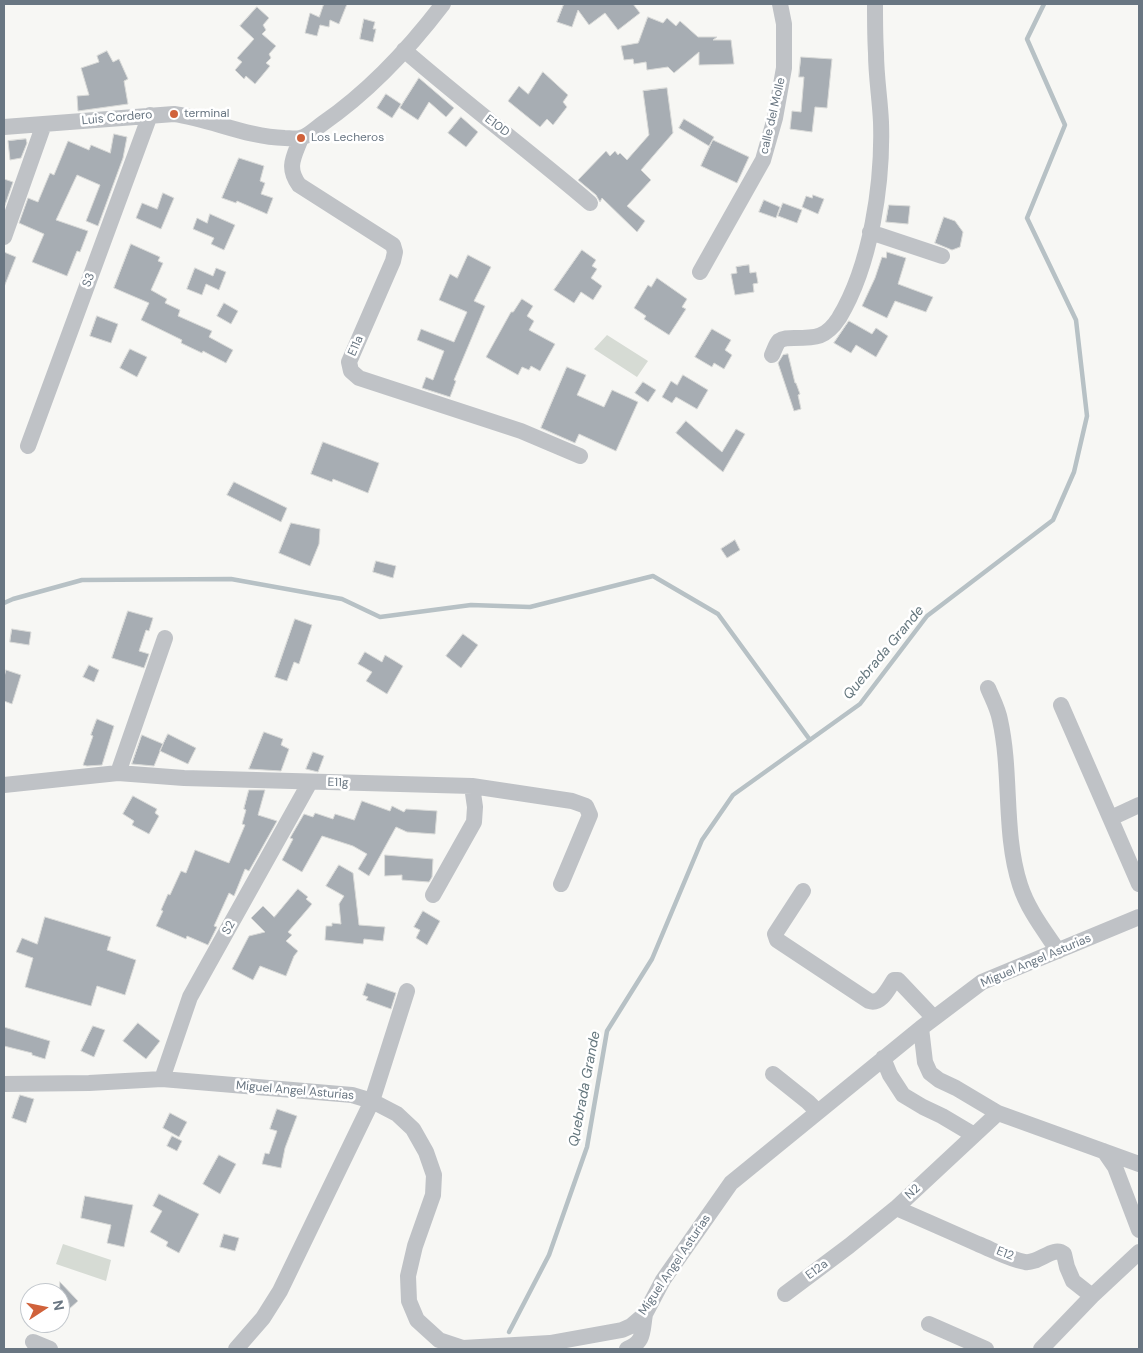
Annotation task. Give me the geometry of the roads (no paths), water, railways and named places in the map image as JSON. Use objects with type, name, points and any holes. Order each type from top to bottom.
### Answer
[{"type":"street","points":[[301,138],[370,88],[424,29],[442,4]]},
{"type":"street","name":"calle del Molle","points":[[700,272],[764,160],[775,118],[784,68],[784,24],[780,4]]},
{"type":"street","points":[[772,354],[778,342],[786,338],[808,339],[831,330],[840,316],[864,258],[877,192],[881,130],[875,4]]},
{"type":"street","name":"E10D","points":[[404,50],[590,202]]},
{"type":"street","name":"Luis Cordero","points":[[4,127],[174,114],[192,116],[225,127],[269,137],[301,138]]},
{"type":"street","name":"S3","points":[[28,446],[150,115]]},
{"type":"street","points":[[4,237],[44,124]]},
{"type":"street","name":"E11a","points":[[301,138],[290,167],[293,177],[299,185],[393,245],[395,252],[393,261],[349,362],[351,372],[359,378],[521,431],[580,456]]},
{"type":"street","points":[[870,232],[942,256]]},
{"type":"street","points":[[118,773],[165,638]]},
{"type":"street","points":[[988,688],[1000,718],[1004,742],[1013,856],[1020,886],[1033,914],[1058,951]]},
{"type":"street","points":[[1061,705],[1139,884]]},
{"type":"street","name":"E11g","points":[[4,785],[118,773],[184,778],[472,786],[572,801],[586,806],[590,815],[561,884]]},
{"type":"street","name":"S2","points":[[162,1079],[190,997],[310,782]]},
{"type":"street","points":[[433,895],[474,822],[475,807],[472,786]]},
{"type":"street","points":[[1111,818],[1139,805]]},
{"type":"street","points":[[804,891],[775,934],[777,940],[869,1002],[874,1003],[878,1001],[894,980],[898,980],[927,1023],[925,1062],[930,1073],[998,1113],[1139,1164]]},
{"type":"street","name":"Miguel Angel Asturias","points":[[4,1084],[89,1083],[162,1079],[352,1095],[372,1101],[397,1114],[413,1129],[426,1152],[434,1175],[433,1195],[415,1246],[408,1276],[409,1301],[417,1320],[439,1340],[463,1348],[546,1346],[622,1330],[631,1326],[645,1314],[663,1280],[731,1183],[883,1058],[982,982],[1139,917]]},
{"type":"street","points":[[236,1349],[262,1318],[280,1291],[372,1101],[407,991]]},
{"type":"street","points":[[883,1058],[890,1075],[903,1094],[974,1135]]},
{"type":"street","points":[[773,1074],[818,1112]]},
{"type":"street","name":"N2","points":[[849,1246],[896,1208],[998,1113]]},
{"type":"street","points":[[1104,1151],[1115,1167],[1139,1230]]},
{"type":"street","name":"E12","points":[[896,1208],[1007,1256],[1026,1262],[1036,1261],[1055,1251],[1061,1251],[1064,1254],[1073,1281],[1092,1296]]},
{"type":"street","name":"E12a","points":[[785,1294],[849,1246]]},
{"type":"street","points":[[1040,1349],[1139,1252]]},
{"type":"street","points":[[627,1349],[636,1346],[640,1341],[645,1314]]},
{"type":"street","points":[[929,1324],[986,1349]]},
{"type":"street","points":[[33,1342],[50,1349]]},
{"type":"waterway","name":"Quebrada Grande","points":[[509,1332],[549,1255],[587,1147],[607,1031],[652,959],[702,840],[733,795],[860,704],[927,616],[1053,520],[1074,472],[1087,416],[1076,320],[1027,218],[1065,125],[1027,39],[1044,4]]},
{"type":"waterway","points":[[4,603],[82,580],[231,579],[342,599],[380,617],[471,605],[530,607],[653,576],[718,614],[810,740]]},
{"type":"place","name":"terminal","points":[[174,114]]},
{"type":"place","name":"Los Lecheros","points":[[301,138]]}]
